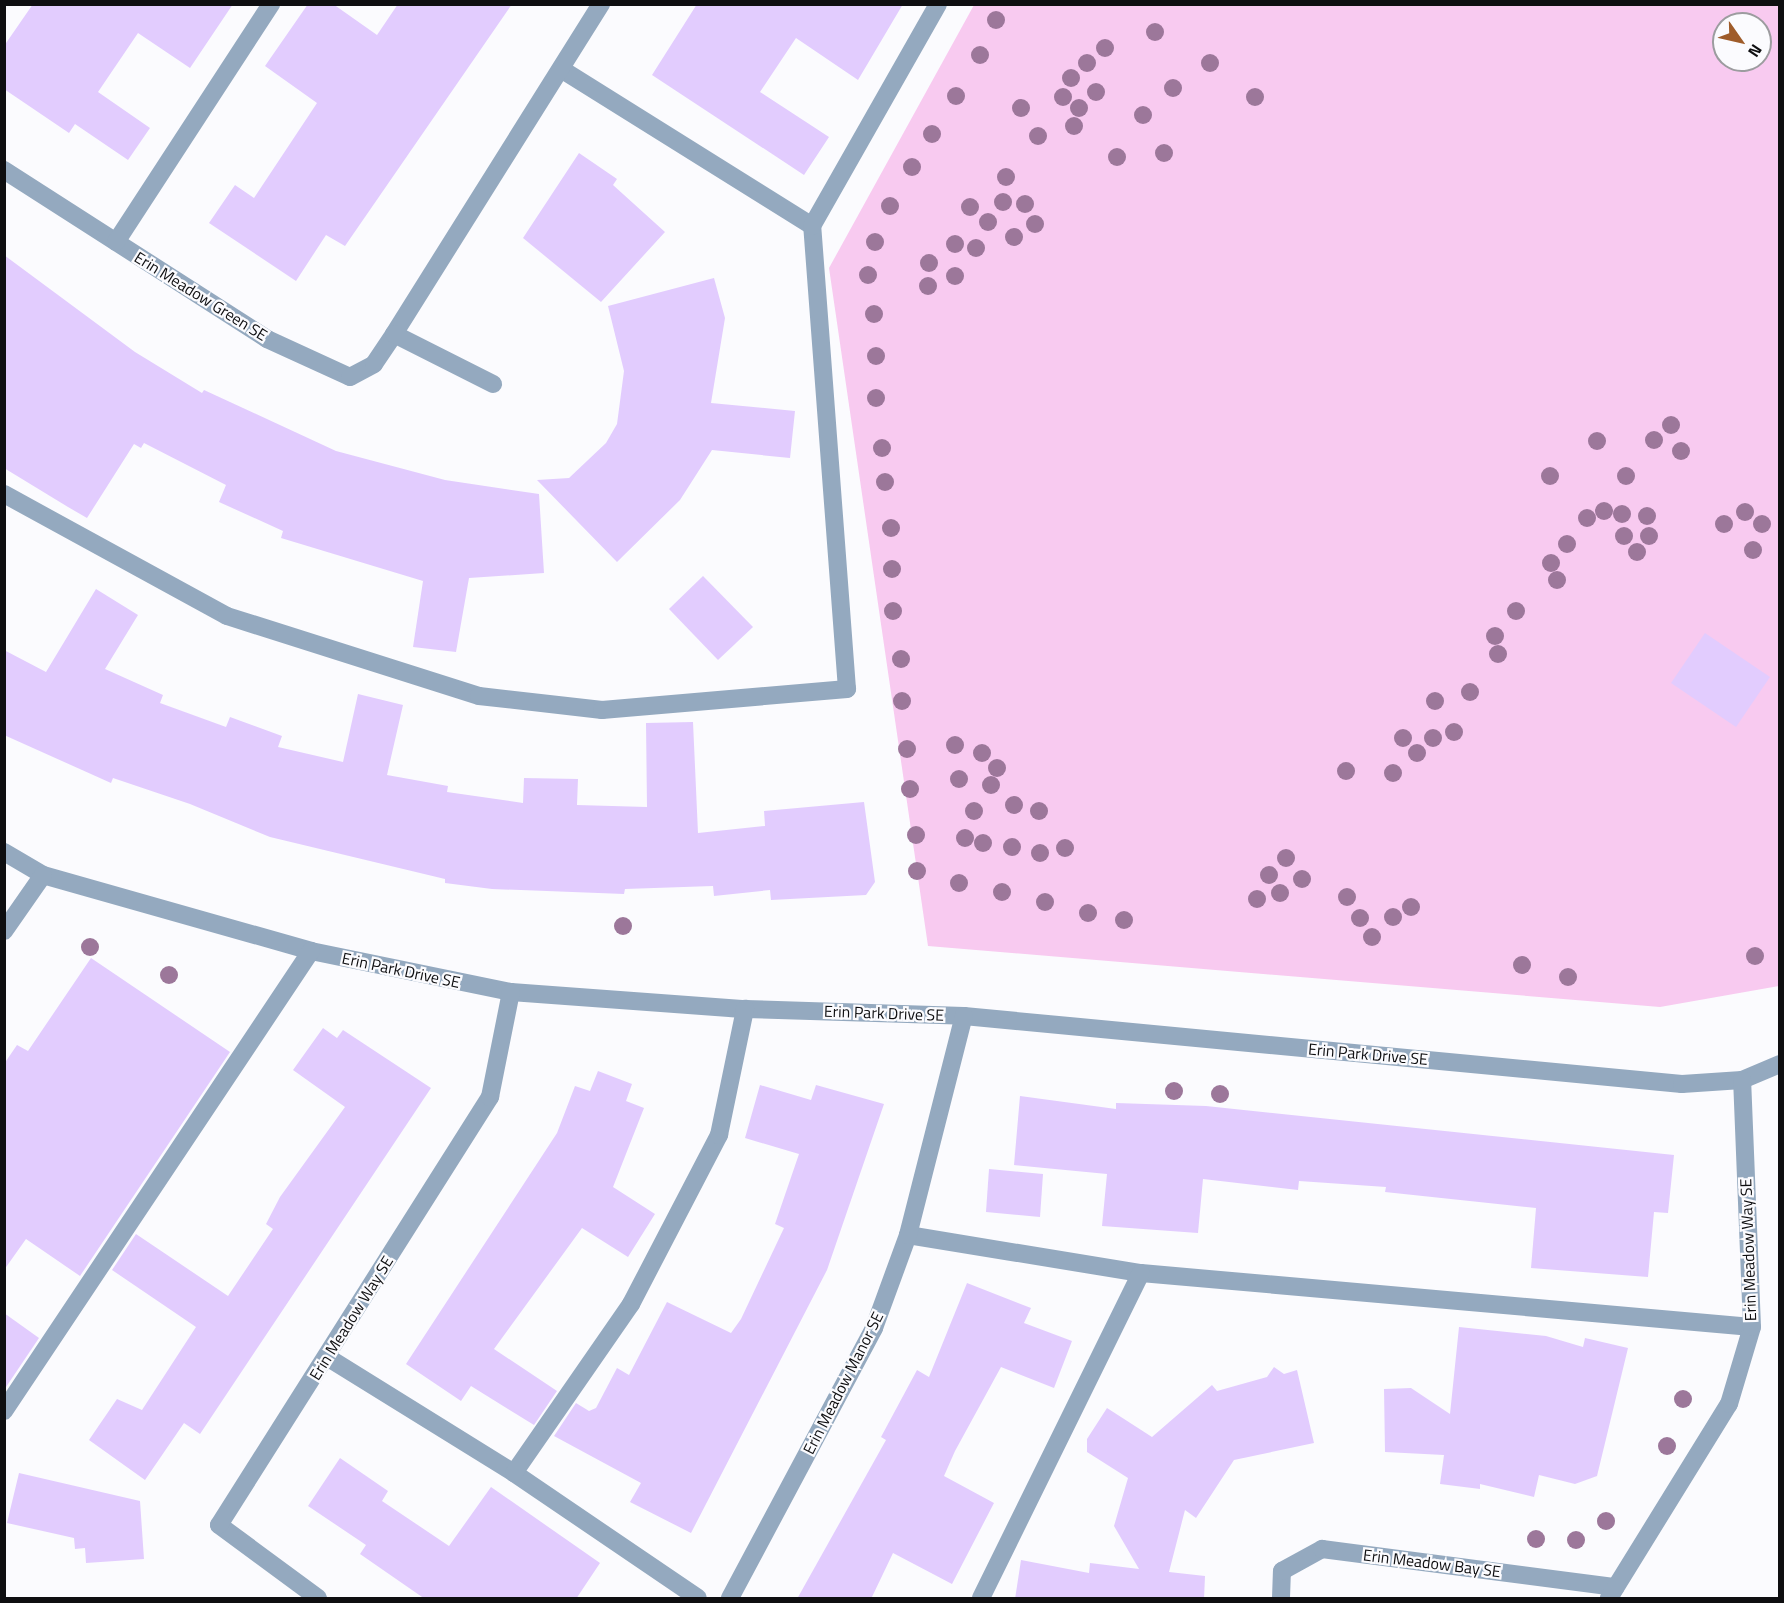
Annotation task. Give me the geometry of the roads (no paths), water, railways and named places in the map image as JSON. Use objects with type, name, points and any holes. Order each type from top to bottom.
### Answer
[{"type":"street","points":[[116,242],[271,4]]},
{"type":"street","name":"Erin Meadow Green SE","points":[[4,171],[267,339],[350,377],[374,364],[601,4]]},
{"type":"street","points":[[4,494],[226,616],[479,696],[602,710],[847,689],[812,226],[938,4]]},
{"type":"street","points":[[561,69],[812,226]]},
{"type":"street","points":[[394,334],[493,384]]},
{"type":"street","name":"Erin Park Drive SE","points":[[4,852],[43,875],[310,951],[512,992],[745,1009],[964,1016],[1682,1084],[1742,1080],[1779,1064]]},
{"type":"street","points":[[4,931],[43,875]]},
{"type":"street","points":[[4,1411],[310,951]]},
{"type":"street","name":"Erin Meadow Way SE","points":[[318,1599],[219,1525],[490,1097],[512,992]]},
{"type":"street","points":[[514,1473],[631,1304],[718,1135],[745,1009]]},
{"type":"street","name":"Erin Meadow Manor SE","points":[[730,1599],[874,1328],[908,1235],[964,1016]]},
{"type":"street","name":"Erin Meadow Way SE","points":[[1612,1593],[1729,1404],[1752,1326],[1742,1080]]},
{"type":"street","points":[[908,1235],[1141,1273],[1752,1326]]},
{"type":"street","points":[[981,1599],[1141,1273]]},
{"type":"street","points":[[327,1357],[514,1473],[698,1599]]},
{"type":"street","name":"Erin Meadow Bay SE","points":[[1281,1599],[1282,1571],[1322,1549],[1612,1593]]}]
